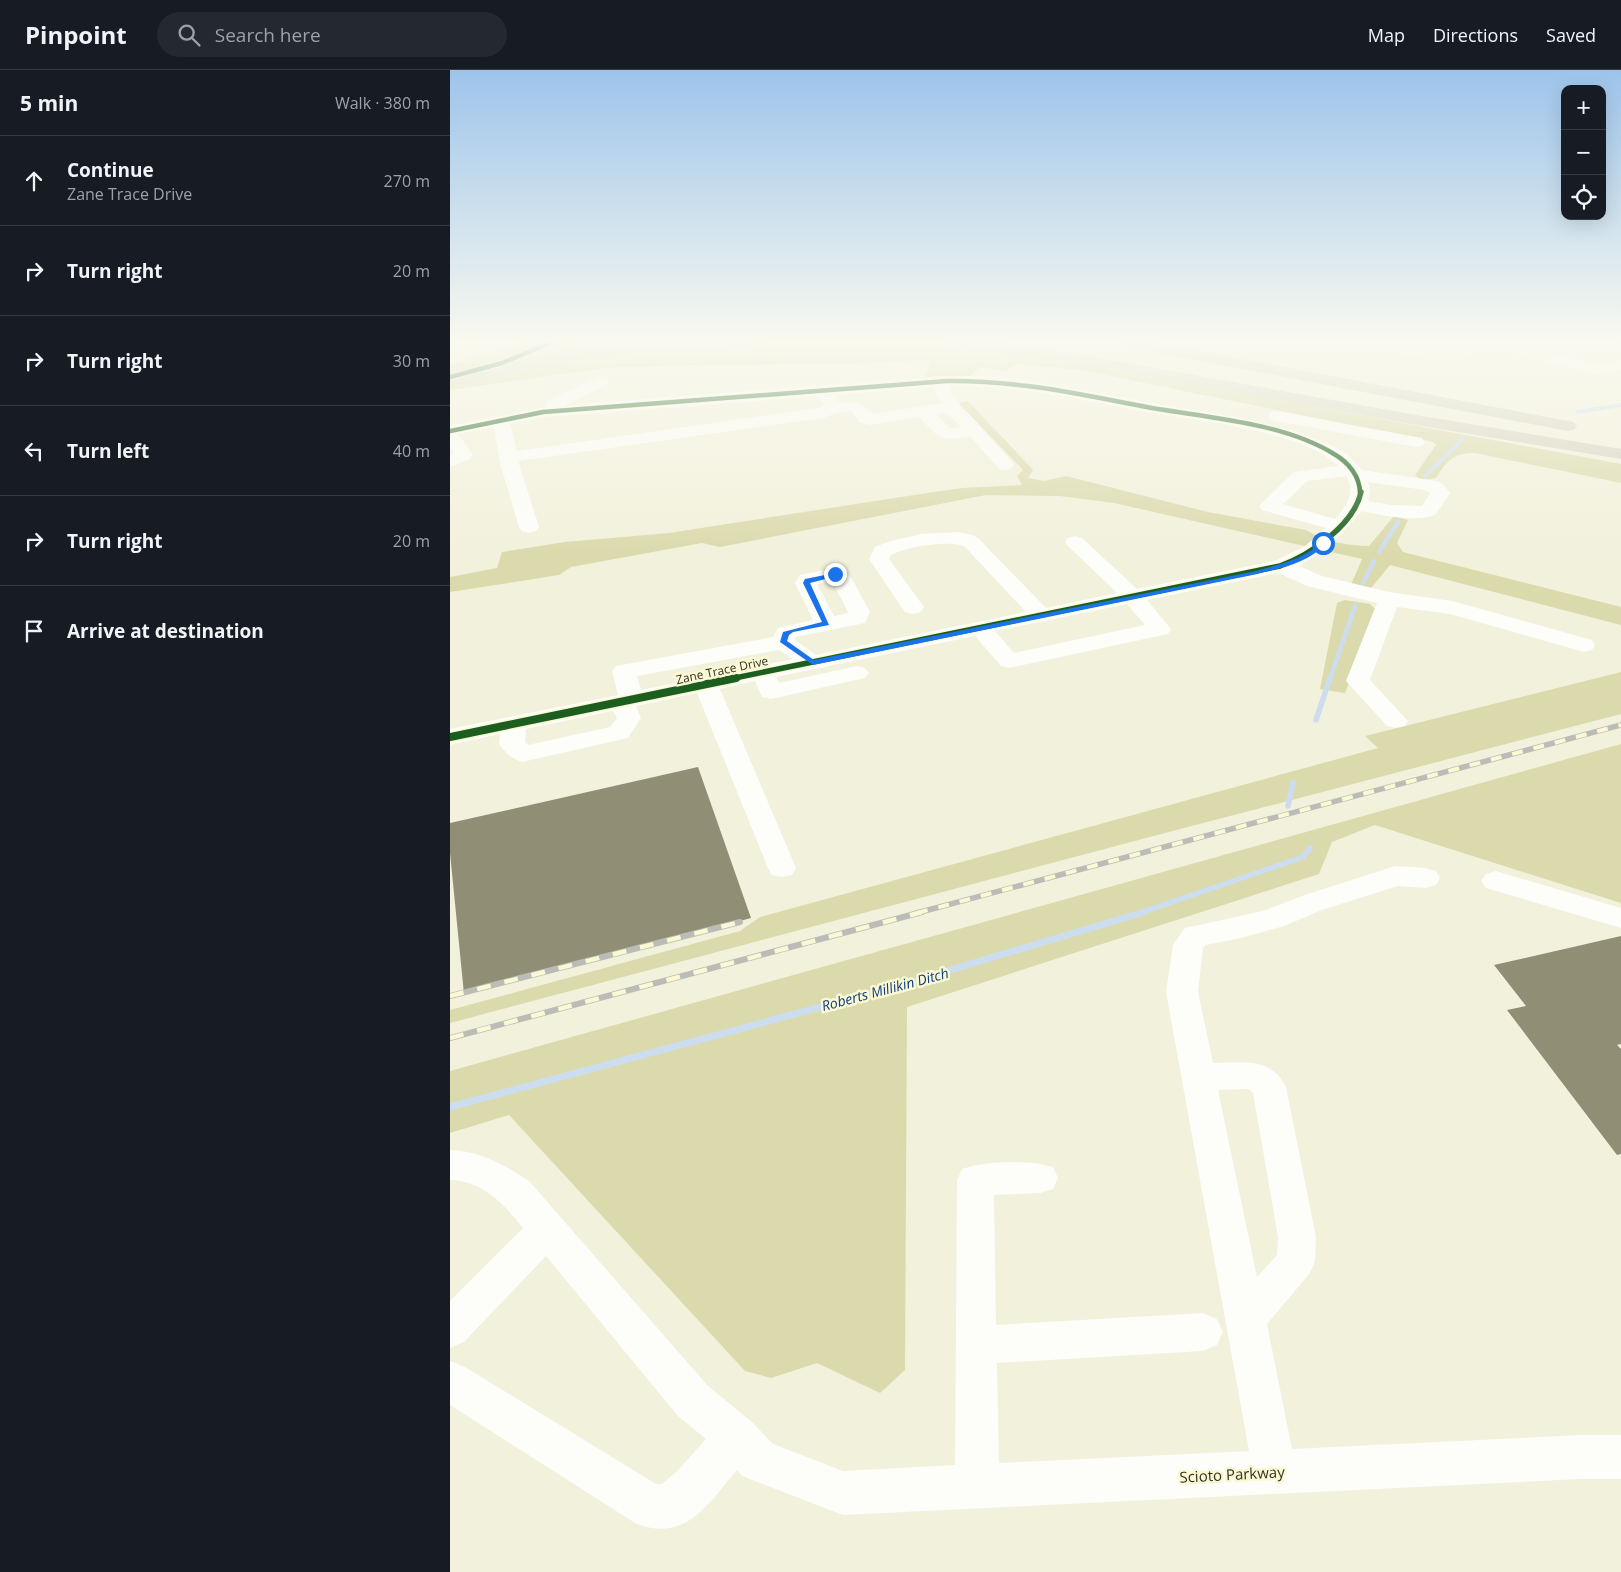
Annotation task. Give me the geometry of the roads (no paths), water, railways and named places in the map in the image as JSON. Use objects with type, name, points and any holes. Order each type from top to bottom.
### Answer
[{"type":"highway","points":[[1376,413],[1479,432],[1576,446]]},
{"type":"highway","points":[[1411,413],[1621,454]]},
{"type":"highway","points":[[1495,413],[1584,430]]},
{"type":"street","points":[[450,462],[464,455],[452,431],[504,415],[529,413]]},
{"type":"street","points":[[510,464],[606,457],[612,454],[611,443],[823,413]]},
{"type":"street","points":[[862,413],[866,419],[870,420],[917,413]]},
{"type":"street","points":[[925,413],[944,433],[957,434],[974,430]]},
{"type":"street","points":[[957,413],[1005,465]]},
{"type":"street","points":[[1217,413],[1416,442]]},
{"type":"street","points":[[1229,413],[1302,439],[1336,455],[1355,472],[1361,492],[1358,504],[1392,511],[1425,512],[1428,511],[1440,493],[1430,485],[1355,472],[1302,476],[1269,506],[1339,526]]},
{"type":"street","points":[[504,415],[510,464],[529,527]]},
{"type":"street","name":"Zane Trace Drive","points":[[627,701],[1280,566],[1296,561],[1318,549],[1358,504]]},
{"type":"street","points":[[913,607],[879,559],[882,552],[891,547],[953,537],[966,539],[972,543],[1023,594],[1041,616]]},
{"type":"street","points":[[980,628],[1009,662],[1160,628],[1134,597],[1075,542]]},
{"type":"street","points":[[1280,566],[1315,581],[1389,599],[1452,608],[1584,645]]},
{"type":"street","points":[[1389,599],[1358,682],[1396,720]]},
{"type":"street","points":[[783,642],[786,634],[791,631],[826,623]]},
{"type":"street","points":[[450,737],[514,724],[512,744],[522,754],[619,734],[629,718],[624,672],[783,642],[813,663]]},
{"type":"street","points":[[762,673],[771,692],[898,663],[887,648]]},
{"type":"street","points":[[706,685],[782,868]]},
{"type":"street","points":[[1275,1472],[1182,992],[1188,945],[1196,936],[1241,928],[1273,919],[1312,903],[1376,884],[1395,876],[1426,878]]},
{"type":"street","points":[[1496,881],[1621,918]]},
{"type":"street","points":[[1199,1077],[1257,1076],[1269,1087],[1297,1237],[1296,1261],[1245,1319]]},
{"type":"street","points":[[450,1165],[478,1169],[496,1177],[517,1193],[693,1401],[737,1437],[693,1487],[670,1507],[651,1507],[450,1381]]},
{"type":"street","points":[[977,1486],[975,1180],[1040,1178]]},
{"type":"street","points":[[450,1329],[547,1229]]},
{"type":"street","points":[[976,1345],[1203,1332]]},
{"type":"street","name":"Scioto Parkway","points":[[737,1437],[758,1460],[843,1493],[1621,1456]]},
{"type":"waterway","name":"Roberts Millikin Ditch","points":[[1425,476],[1462,440]]},
{"type":"waterway","name":"Roberts Millikin Ditch","points":[[1379,552],[1398,522]]},
{"type":"waterway","name":"Roberts Millikin Ditch","points":[[1363,583],[1374,561]]},
{"type":"waterway","name":"Roberts Millikin Ditch","points":[[1330,679],[1355,606]]},
{"type":"waterway","name":"Roberts Millikin Ditch","points":[[1316,720],[1330,678]]},
{"type":"waterway","name":"Roberts Millikin Ditch","points":[[1288,806],[1293,783]]},
{"type":"waterway","name":"Roberts Millikin Ditch","points":[[1140,913],[1303,857],[1310,848]]},
{"type":"waterway","name":"Roberts Millikin Ditch","points":[[450,1107],[880,991],[1144,912]]},
{"type":"railway","points":[[917,913],[1621,725]]},
{"type":"railway","points":[[450,1038],[922,912]]},
{"type":"railway","points":[[450,996],[740,922]]}]
